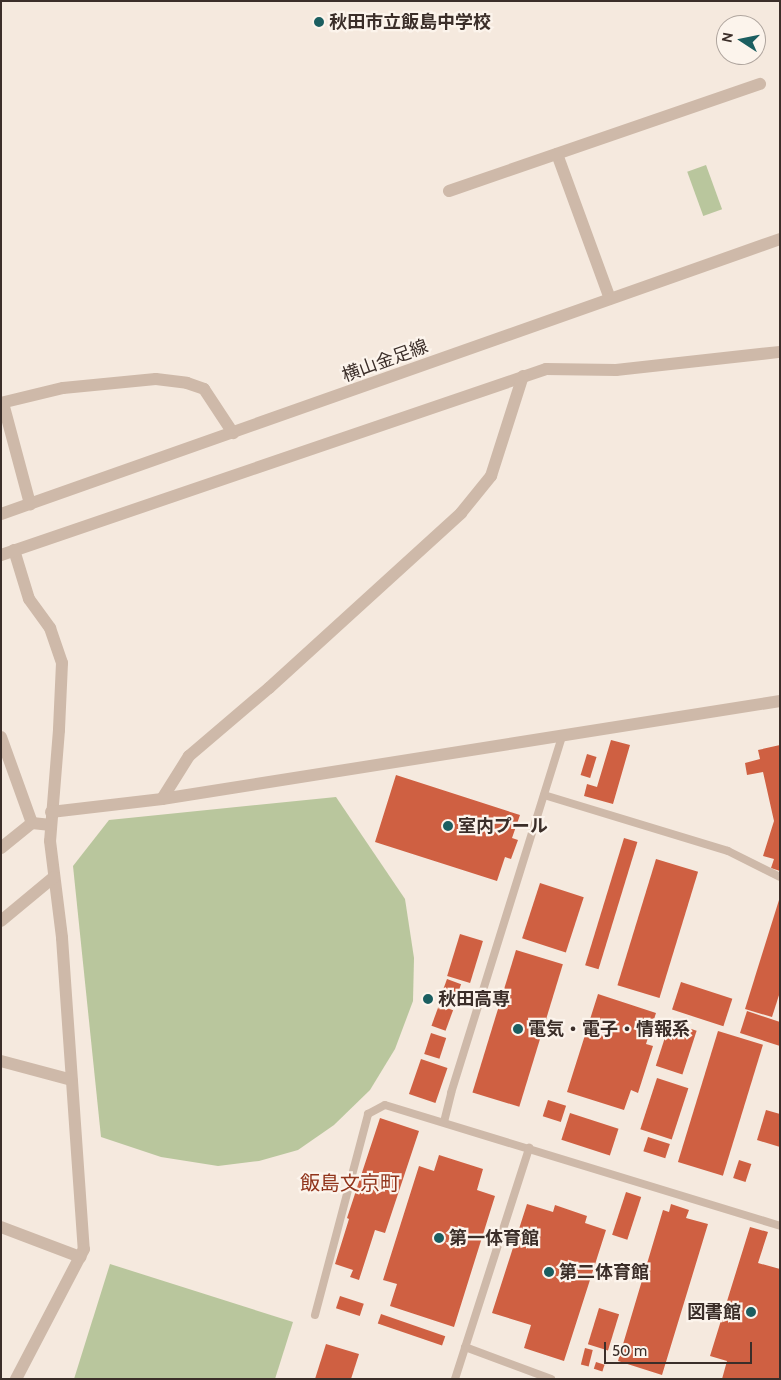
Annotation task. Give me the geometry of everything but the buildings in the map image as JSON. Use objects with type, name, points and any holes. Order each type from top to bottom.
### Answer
[{"type":"street","points":[[449,191],[760,84]]},
{"type":"street","points":[[557,154],[610,299]]},
{"type":"street","name":"横山金足線","points":[[1,514],[780,239]]},
{"type":"street","points":[[1,555],[546,368],[616,370],[780,352]]},
{"type":"street","points":[[162,799],[189,756],[276,681],[461,513],[491,476],[523,376]]},
{"type":"street","points":[[30,504],[2,403],[63,388],[156,379],[187,383],[204,389],[232,433]]},
{"type":"street","points":[[14,550],[29,600],[50,628],[62,662],[59,730],[51,826],[54,877],[62,938],[84,1249],[16,1379]]},
{"type":"street","points":[[51,812],[162,799],[780,701]]},
{"type":"street","points":[[1,737],[32,822]]},
{"type":"street","points":[[32,822],[51,826]]},
{"type":"street","points":[[1,848],[32,822]]},
{"type":"street","points":[[1,921],[54,877]]},
{"type":"street","points":[[1,1062],[72,1080]]},
{"type":"street","points":[[1,1227],[80,1257]]},
{"type":"lane","points":[[444,1122],[451,1093],[562,736]]},
{"type":"lane","points":[[544,795],[728,851],[780,877]]},
{"type":"lane","points":[[315,1315],[368,1114],[385,1105],[780,1226]]},
{"type":"lane","points":[[455,1379],[529,1148]]},
{"type":"lane","points":[[465,1347],[551,1379]]},
{"type":"green space","points":[[706,165],[722,209],[703,216],[687,172]]},
{"type":"green space","points":[[336,797],[405,899],[414,958],[413,1001],[395,1049],[370,1090],[334,1125],[298,1150],[259,1161],[218,1166],[161,1157],[101,1137],[73,866],[109,820]]},
{"type":"green space","points":[[110,1264],[293,1322],[275,1379],[74,1379]]},
{"type":"place","name":"秋田市立飯島中学校","points":[[319,22]]},
{"type":"place","name":"室内プール","points":[[448,826]]},
{"type":"place","name":"秋田高専","points":[[428,999]]},
{"type":"place","name":"電気・電子・情報系","points":[[518,1029]]},
{"type":"place","name":"第一体育館","points":[[439,1238]]},
{"type":"place","name":"第二体育館","points":[[549,1272]]},
{"type":"place","name":"図書館","points":[[751,1312]]},
{"type":"district","name":"飯島文京町","points":[[350,1183]]}]
